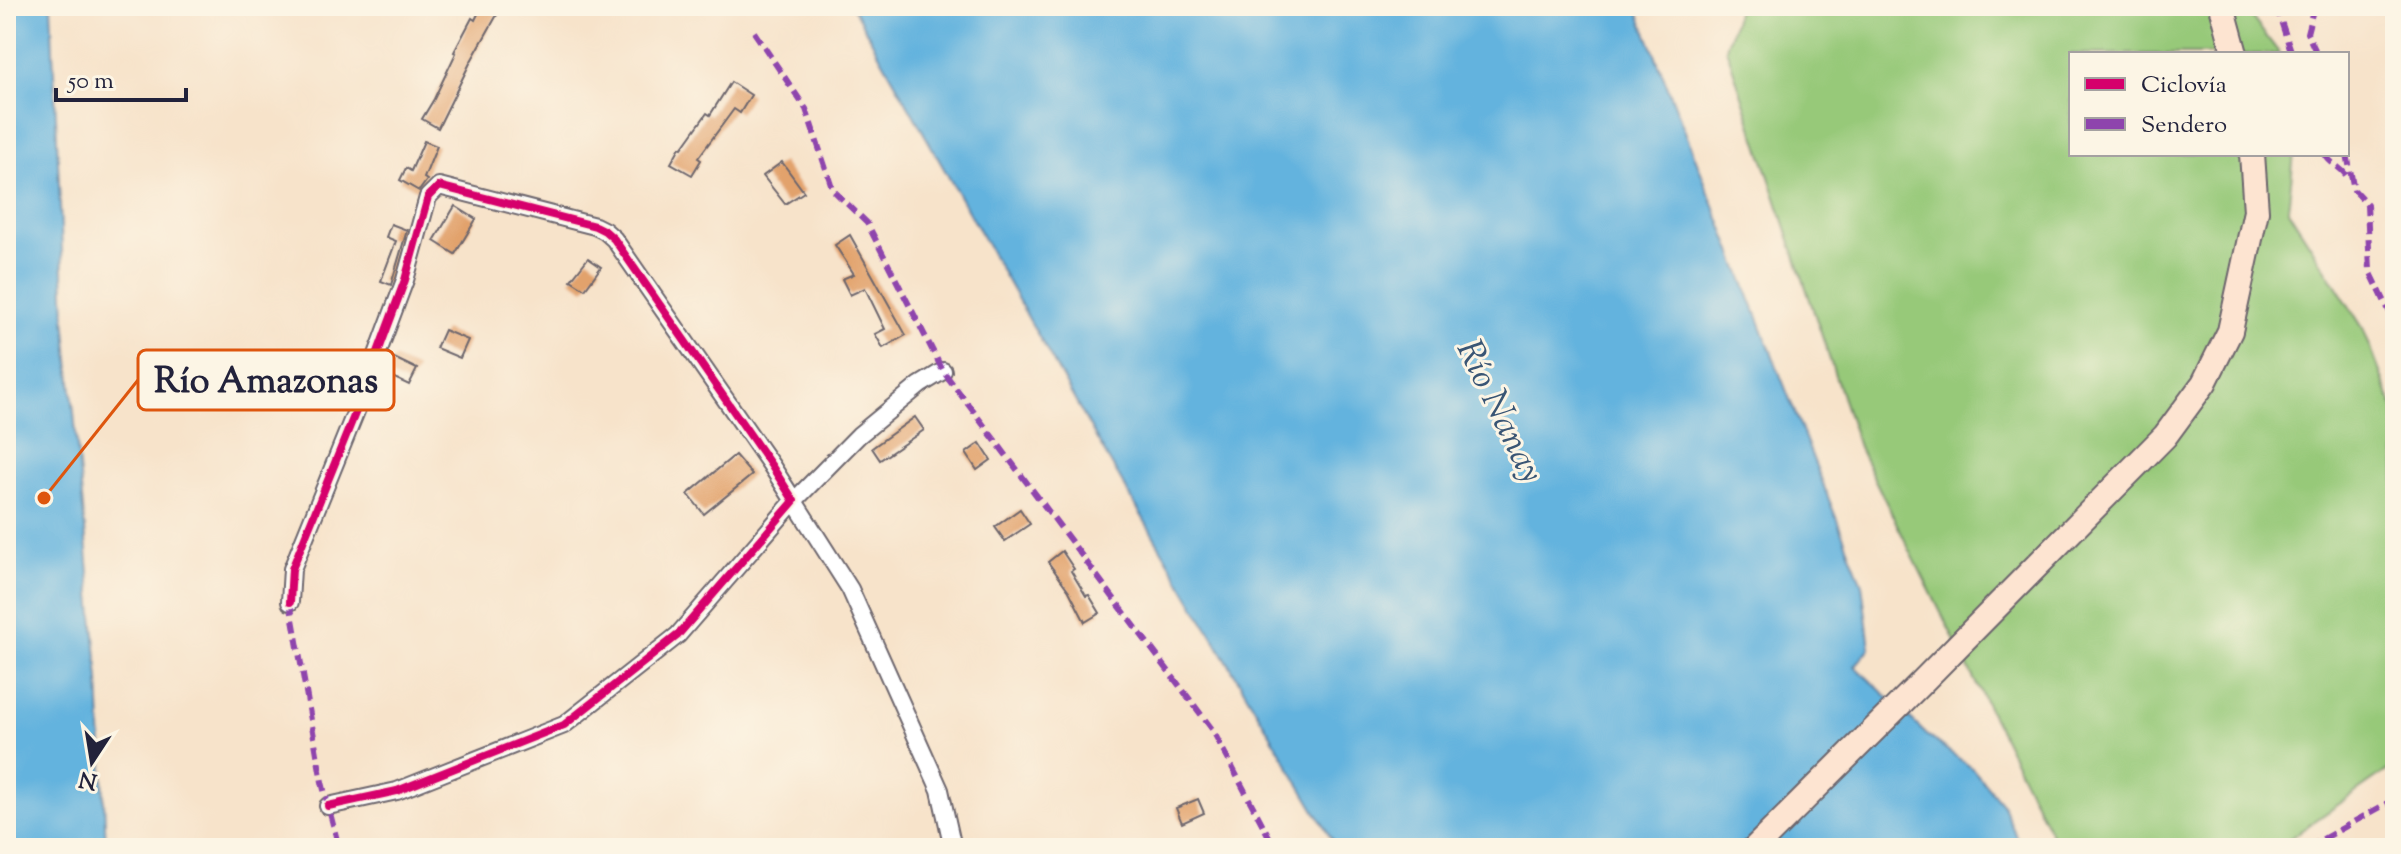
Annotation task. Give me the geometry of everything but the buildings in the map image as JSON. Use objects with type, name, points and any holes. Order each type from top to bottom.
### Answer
[{"type":"main road","points":[[2222,6],[2234,52]]},
{"type":"main road","points":[[1755,848],[2155,447],[2204,383],[2230,331],[2256,211],[2252,156]]},
{"type":"street","points":[[290,602],[292,569],[405,280],[428,197],[439,186],[605,231],[614,239],[762,453],[850,589],[940,790],[953,848]]},
{"type":"street","points":[[328,806],[397,791],[564,725],[678,635],[794,501],[859,435],[920,385],[943,371]]},
{"type":"green space","points":[[1739,6],[2243,6],[2278,52],[2069,52],[2069,156],[2294,156],[2288,210],[2363,328],[2395,412],[2395,765],[2276,848],[2058,848],[1860,450],[1726,48]]},
{"type":"water","points":[[6,6],[51,6],[65,317],[99,679],[106,848],[6,848]]},
{"type":"water","name":"Río Nanay","points":[[852,6],[1636,6],[1862,584],[1870,648],[1855,666],[1929,737],[1972,768],[2003,805],[2021,848],[1337,848],[1099,443]]},
{"type":"marked path","points":[[2276,6],[2291,52]]},
{"type":"marked path","points":[[2314,6],[2307,33],[2316,52]]},
{"type":"marked path","points":[[754,32],[806,109],[833,190],[867,223],[943,371],[1212,729],[1275,848]]},
{"type":"marked path","points":[[2326,156],[2349,180]]},
{"type":"marked path","points":[[2347,156],[2354,190],[2367,204],[2370,271],[2395,323]]},
{"type":"marked path","points":[[290,602],[322,782],[339,848]]},
{"type":"marked path","points":[[2307,848],[2395,799]]},
{"type":"cycle path","points":[[290,602],[292,569],[405,280],[428,197],[439,186],[605,231],[614,239],[794,501],[678,635],[564,725],[397,791],[328,806]]},
{"type":"place","name":"Río Amazonas","points":[[44,498]]}]
